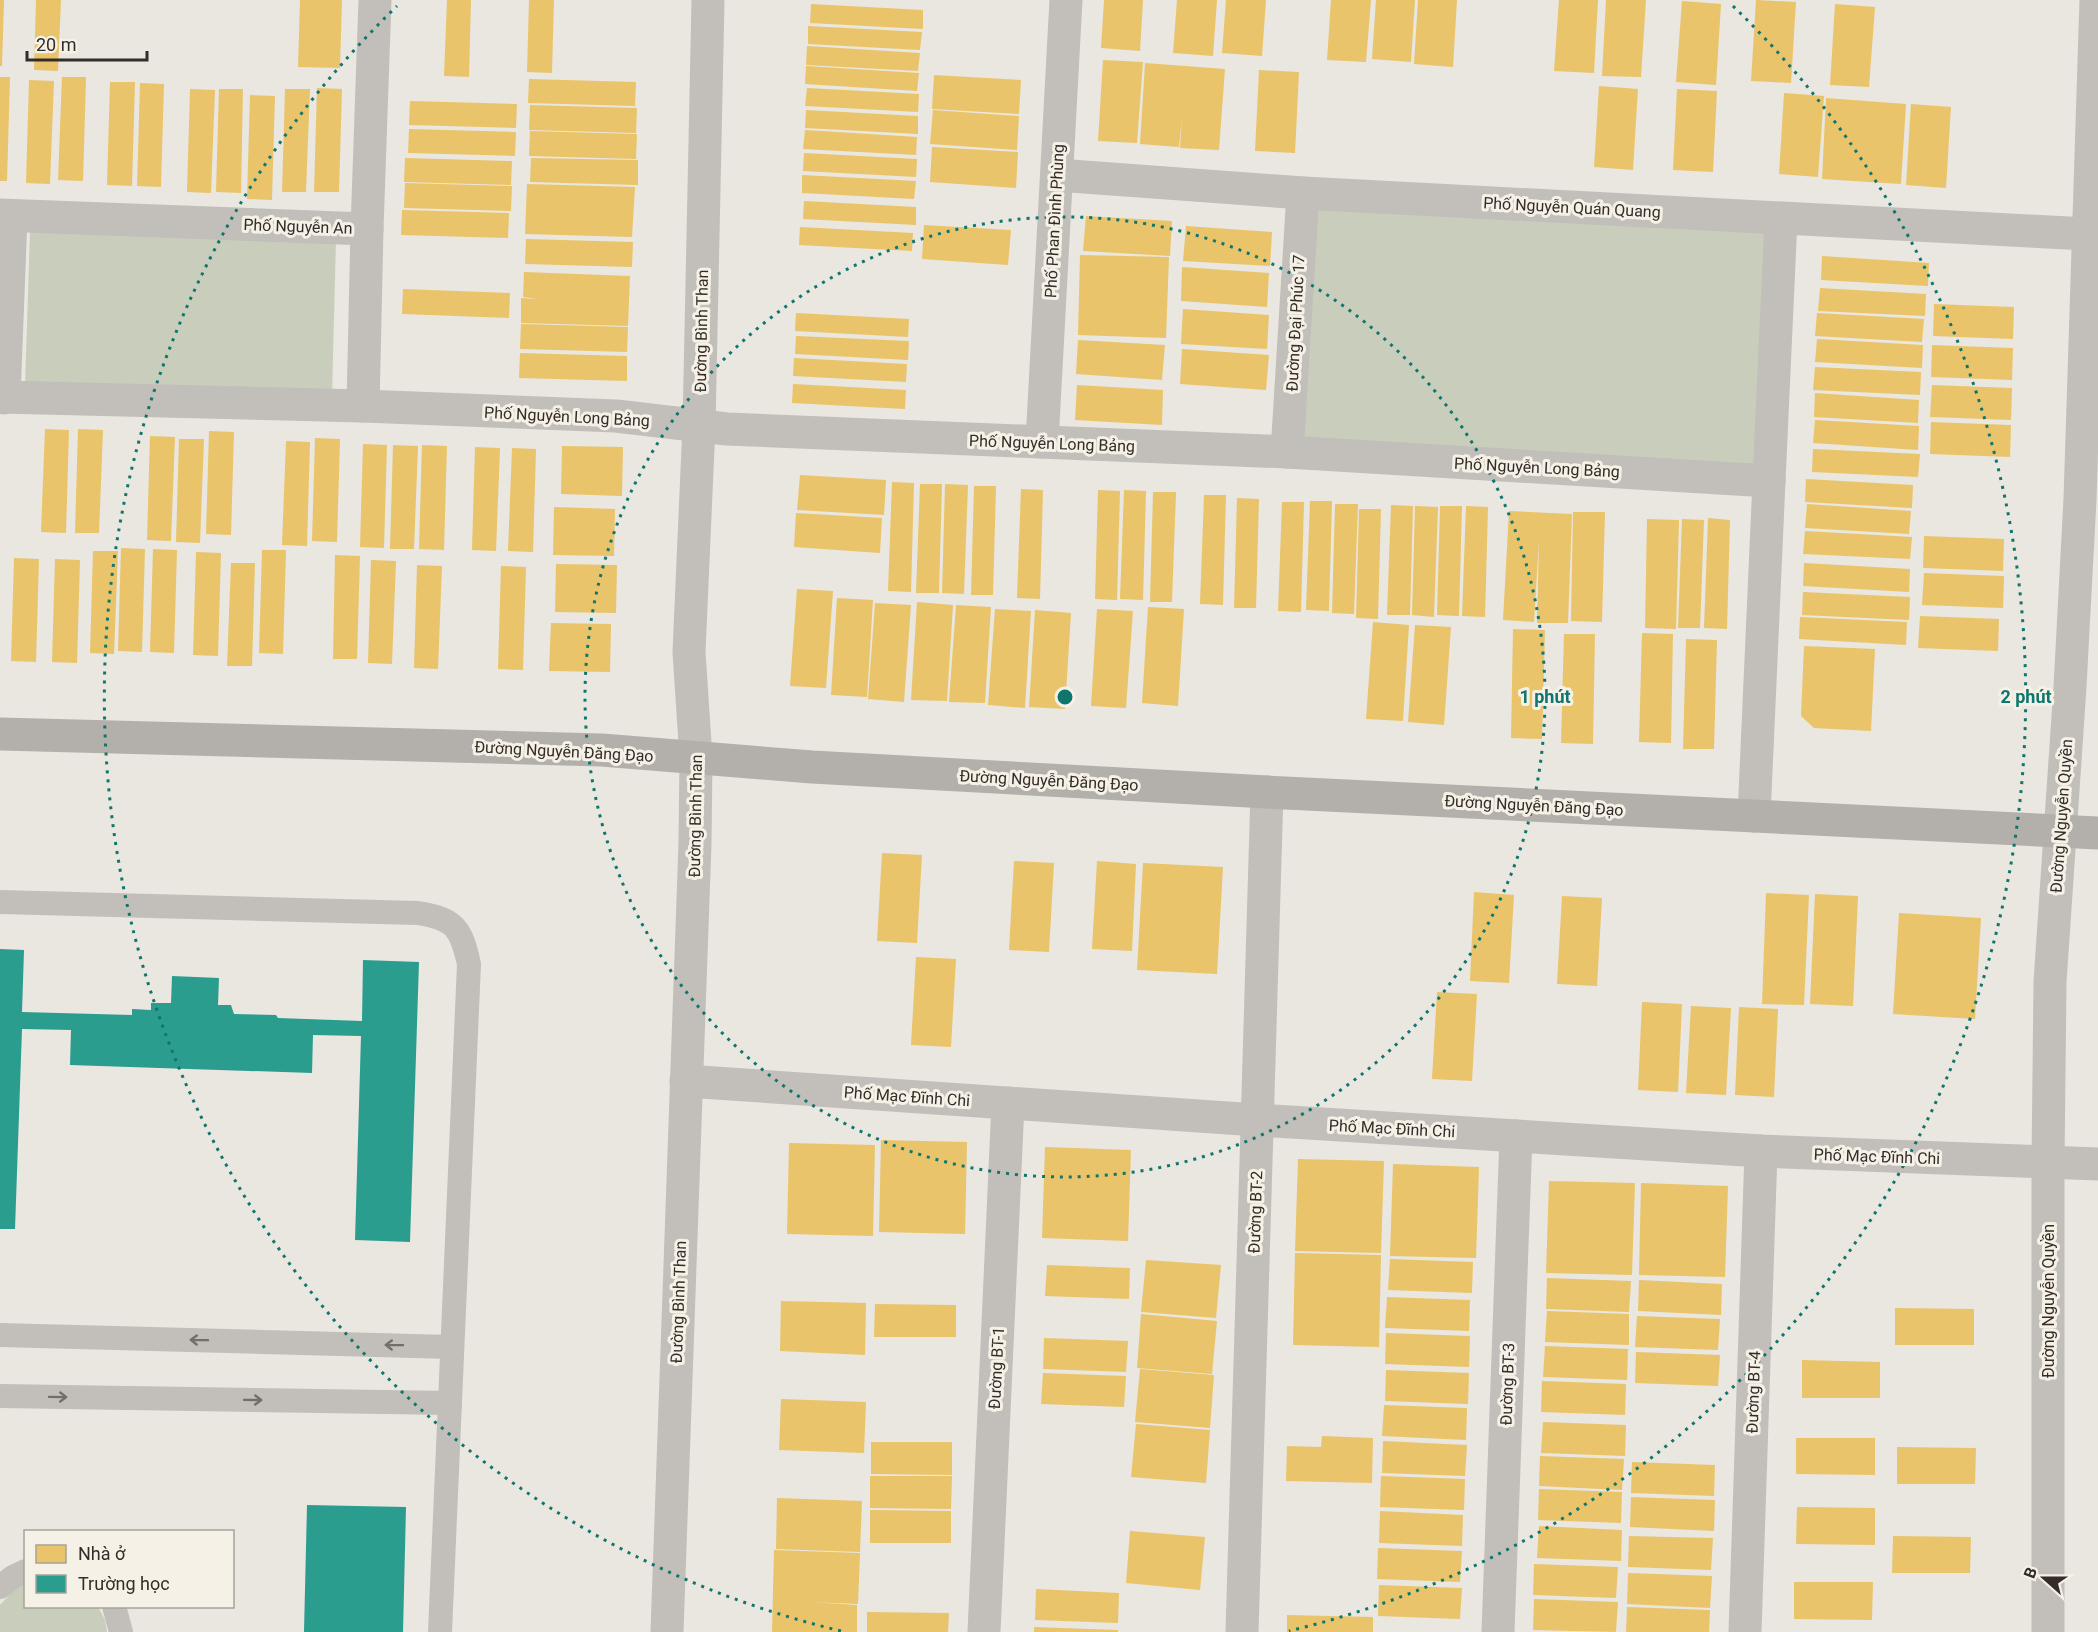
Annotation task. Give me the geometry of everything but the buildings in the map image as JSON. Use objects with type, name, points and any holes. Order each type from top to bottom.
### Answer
[{"type":"main road","name":"Đường Nguyễn Đăng Đạo","points":[[0,734],[602,750],[812,767],[2098,833]]},
{"type":"street","name":"Phố Nguyễn An","points":[[6,216],[367,229],[375,0]]},
{"type":"street","name":"Đường Bình Than","points":[[667,1632],[695,843],[696,758],[688,652],[699,425],[708,0]]},
{"type":"street","name":"Phố Phan Đình Phùng","points":[[1042,442],[1066,0]]},
{"type":"street","name":"Đường Nguyễn Quyền","points":[[2048,1632],[2050,982],[2080,500],[2096,0]]},
{"type":"street","name":"Phố Nguyễn Quán Quang","points":[[1057,175],[1303,193],[2087,234]]},
{"type":"street","name":"Đường Đại Phúc 17","points":[[1287,452],[1303,193]]},
{"type":"street","points":[[2,397],[6,216]]},
{"type":"street","points":[[1754,816],[1780,219]]},
{"type":"street","points":[[363,406],[367,229]]},
{"type":"street","name":"Phố Nguyễn Long Bảng","points":[[2,397],[363,406],[616,416],[727,429],[1287,452],[1769,481]]},
{"type":"street","name":"Đường BT-2","points":[[1242,1632],[1267,792]]},
{"type":"street","name":"Phố Mạc Đĩnh Chi","points":[[686,1081],[1257,1120],[1761,1151],[2098,1164]]},
{"type":"street","name":"Đường BT-1","points":[[984,1632],[1008,1103]]},
{"type":"street","name":"Đường BT-3","points":[[1498,1632],[1516,1136]]},
{"type":"street","name":"Đường BT-4","points":[[1745,1632],[1761,1151]]},
{"type":"lane","points":[[0,902],[418,913],[441,917],[457,929],[465,945],[469,964],[440,1632]]},
{"type":"lane","points":[[0,1335],[452,1347]]},
{"type":"lane","points":[[0,1396],[450,1402]]},
{"type":"lane","points":[[0,1587],[24,1572]]},
{"type":"lane","points":[[115,1608],[121,1632]]},
{"type":"green space","points":[[1303,193],[1781,219],[1769,481],[1287,452]]},
{"type":"green space","points":[[30,231],[336,239],[332,396],[25,387]]},
{"type":"green space","points":[[24,1585],[24,1608],[99,1608],[105,1620],[107,1632],[0,1632],[0,1605],[13,1591]]}]
